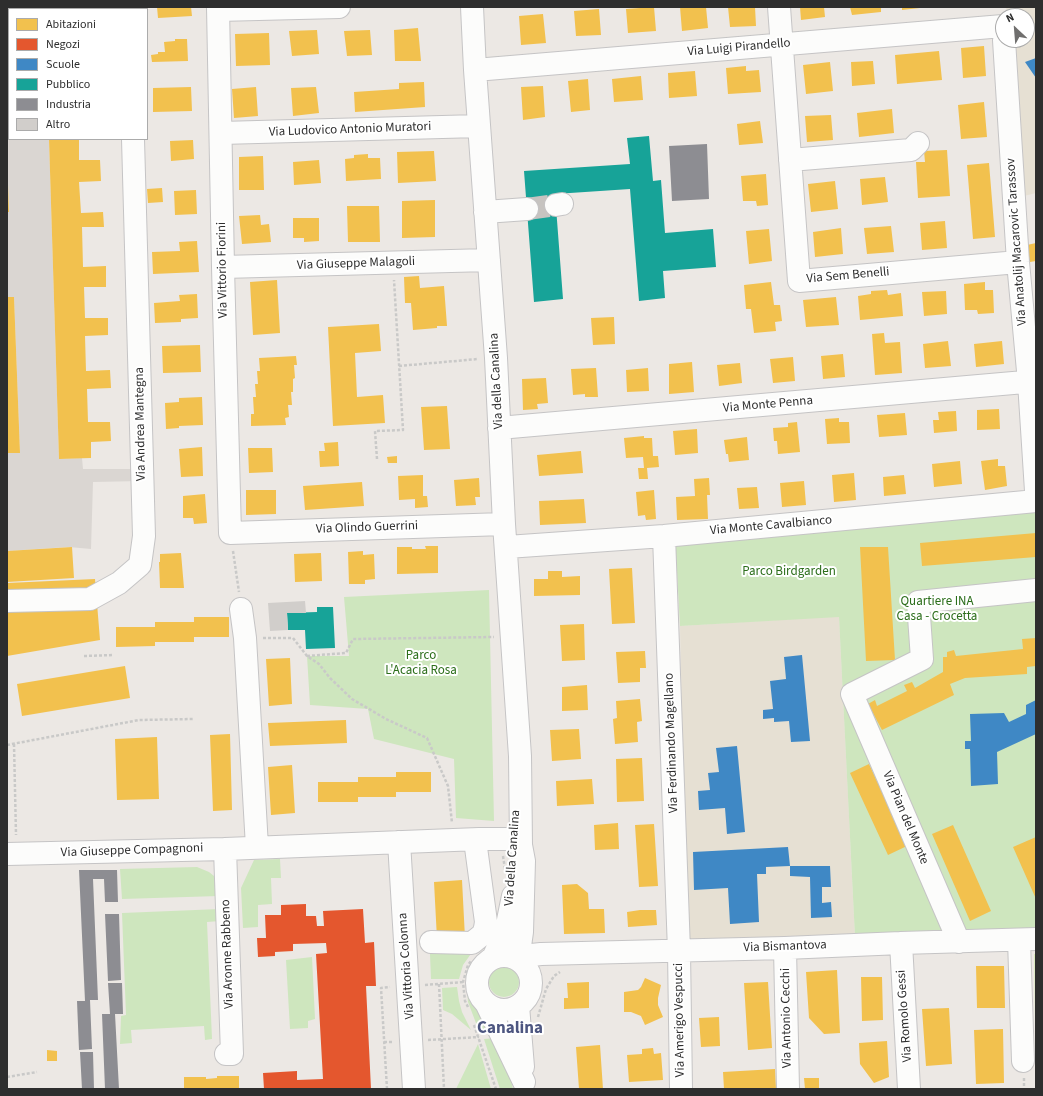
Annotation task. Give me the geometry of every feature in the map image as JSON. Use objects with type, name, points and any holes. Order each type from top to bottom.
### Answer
[{"type":"street","points":[[218,9],[339,7]]},
{"type":"street","name":"Via della Canalina","points":[[472,7],[475,70],[496,358],[504,524],[507,547],[520,756],[518,842],[514,865],[512,898],[502,962]]},
{"type":"street","name":"Via Sem Benelli","points":[[779,7],[799,281],[1018,262]]},
{"type":"street","name":"Via Vittorio Fiorini","points":[[218,9],[230,533]]},
{"type":"street","name":"Via Luigi Pirandello","points":[[475,70],[995,27]]},
{"type":"street","name":"Via Anatolij Macarovic Tarassov","points":[[1005,48],[1018,262],[1032,382],[1036,491]]},
{"type":"street","name":"Via Ludovico Antonio Muratori","points":[[221,134],[479,126]]},
{"type":"street","name":"Via Andrea Mantegna","points":[[7,601],[90,599],[119,583],[140,564],[144,536],[133,140]]},
{"type":"street","points":[[790,160],[911,150],[918,143]]},
{"type":"street","points":[[485,212],[527,209]]},
{"type":"street","name":"Via Giuseppe Malagoli","points":[[223,267],[489,260]]},
{"type":"street","name":"Via Monte Penna","points":[[499,428],[1032,382]]},
{"type":"street","name":"Via Monte Cavalbianco","points":[[507,547],[664,536],[1036,501]]},
{"type":"street","name":"Via Olindo Guerrini","points":[[230,533],[504,524]]},
{"type":"street","name":"Via Ferdinando Magellano","points":[[664,536],[679,950]]},
{"type":"street","name":"Via Pian del Monte","points":[[958,942],[852,694],[922,659],[918,602],[1036,590]]},
{"type":"street","points":[[242,609],[257,847]]},
{"type":"street","points":[[431,942],[472,943],[483,934],[486,922],[477,839]]},
{"type":"street","name":"Via Giuseppe Compagnoni","points":[[12,847],[225,849],[477,839],[518,842]]},
{"type":"street","name":"Via Giuseppe Compagnoni","points":[[477,839],[503,851],[514,865]]},
{"type":"street","name":"Via Vittoria Colonna","points":[[399,842],[414,1089]]},
{"type":"street","name":"Via della Canalina","points":[[518,842],[524,862],[522,932],[520,946],[502,962],[484,964],[478,974],[476,986],[480,997],[478,1007],[502,1035],[525,1085]]},
{"type":"street","name":"Via Aronne Rabbeno","points":[[225,849],[232,1054],[226,1054]]},
{"type":"street","name":"Via Bismantova","points":[[502,962],[552,954],[1027,940],[1023,1062]]},
{"type":"street","name":"Via Romolo Gessi","points":[[900,943],[910,1089]]},
{"type":"street","name":"Via Antonio Cecchi","points":[[785,948],[788,1089]]},
{"type":"street","name":"Via Amerigo Vespucci","points":[[679,950],[681,1089]]},
{"type":"street","points":[[478,1007],[505,1011],[511,1010],[526,1000],[531,989],[531,983],[502,962]]},
{"type":"street","name":"Via della Canalina","points":[[518,1006],[525,1085]]},
{"type":"path","points":[[377,459],[375,431],[403,430],[393,263]]},
{"type":"path","points":[[399,366],[496,358]]},
{"type":"path","points":[[230,533],[242,609]]},
{"type":"path","points":[[307,656],[346,653],[353,639],[496,637]]},
{"type":"path","points":[[245,638],[293,638],[307,656],[319,664],[330,678],[352,699],[386,719],[427,738],[448,786],[452,829]]},
{"type":"path","points":[[84,656],[113,655]]},
{"type":"path","points":[[7,745],[139,720],[194,719]]},
{"type":"path","points":[[12,847],[14,744]]},
{"type":"path","points":[[478,1007],[465,1001],[463,982],[468,965],[502,962]]},
{"type":"path","points":[[439,984],[444,1089]]},
{"type":"path","points":[[474,1022],[496,1089]]},
{"type":"path","points":[[384,1042],[502,1035]]},
{"type":"path","points":[[7,1078],[37,1072]]},
{"type":"shaded area","points":[[1036,7],[1036,193],[1024,196],[1010,48],[1035,48],[1035,8],[1006,8]]},
{"type":"shaded area","points":[[8,16],[8,140],[49,140],[59,459],[82,458],[83,469],[142,469],[142,481],[93,482],[91,549],[69,547],[7,551],[7,453],[20,453],[14,297],[7,297],[7,212],[9,212],[7,116]]},
{"type":"shaded area","points":[[839,616],[855,937],[687,941],[680,626]]},
{"type":"green space","name":"Quartiere INA Casa - Crocetta","points":[[1036,500],[1036,930],[855,937],[839,617],[680,626],[675,535]]},
{"type":"green space","name":"Parco L'Acacia Rosa","points":[[489,590],[494,821],[456,818],[454,759],[374,739],[368,709],[310,705],[307,656],[349,656],[344,597]]},
{"type":"green space","points":[[280,859],[281,878],[271,878],[272,904],[258,905],[258,927],[243,928],[241,888],[254,860]]},
{"type":"green space","points":[[197,867],[214,876],[217,882],[219,896],[122,899],[120,869]]},
{"type":"green space","points":[[220,909],[220,921],[207,922],[212,1039],[205,1040],[204,1026],[131,1030],[132,1043],[120,1044],[121,1016],[126,1015],[122,913]]},
{"type":"green space","points":[[473,951],[463,965],[459,979],[431,979],[430,954]]},
{"type":"green space","points":[[1034,954],[1036,954],[1036,1089]]},
{"type":"green space","points":[[312,957],[315,1019],[308,1021],[308,1028],[290,1029],[286,960]]},
{"type":"green space","points":[[504,967],[510,968],[518,976],[518,988],[510,996],[504,997],[498,996],[490,988],[489,982],[490,976],[498,968]]},
{"type":"green space","points":[[467,986],[470,994],[494,1030],[479,1031],[468,1002]]},
{"type":"green space","points":[[457,987],[462,1012],[471,1030],[452,1014],[443,1010],[442,988]]},
{"type":"green space","points":[[497,1038],[507,1061],[513,1089],[500,1089],[484,1039]]},
{"type":"green space","points":[[478,1044],[491,1089],[456,1089]]},
{"type":"building: Abitazioni","points":[[157,7],[191,7],[192,16],[158,18]]},
{"type":"building: Abitazioni","points":[[654,7],[656,31],[628,33],[626,9]]},
{"type":"building: Abitazioni","points":[[680,7],[706,7],[708,28],[682,31]]},
{"type":"building: Abitazioni","points":[[728,7],[755,7],[756,26],[730,27]]},
{"type":"building: Abitazioni","points":[[800,7],[824,7],[825,17],[801,20]]},
{"type":"building: Abitazioni","points":[[850,7],[881,7],[881,12],[852,15]]},
{"type":"building: Abitazioni","points":[[902,7],[920,7],[920,8],[902,10]]},
{"type":"building: Abitazioni","points":[[599,9],[601,35],[576,36],[574,11]]},
{"type":"building: Abitazioni","points":[[543,14],[546,43],[521,45],[519,16]]},
{"type":"building: Abitazioni","points":[[418,28],[421,61],[395,61],[394,30]]},
{"type":"building: Abitazioni","points":[[317,30],[319,54],[292,56],[289,31]]},
{"type":"building: Abitazioni","points":[[370,30],[372,55],[347,56],[344,31]]},
{"type":"building: Abitazioni","points":[[269,33],[270,65],[236,66],[235,34]]},
{"type":"building: Abitazioni","points":[[175,39],[187,39],[188,61],[152,62],[151,55],[158,54],[158,52],[165,52],[164,42],[175,41]]},
{"type":"building: Abitazioni","points":[[984,46],[986,76],[963,78],[961,48]]},
{"type":"building: Abitazioni","points":[[939,51],[942,80],[897,84],[895,55]]},
{"type":"building: Abitazioni","points":[[873,61],[875,84],[852,86],[851,62]]},
{"type":"building: Abitazioni","points":[[830,62],[833,91],[806,94],[803,65]]},
{"type":"building: Abitazioni","points":[[746,66],[746,71],[759,70],[761,92],[728,94],[726,68]]},
{"type":"building: Abitazioni","points":[[695,71],[697,96],[669,98],[668,73]]},
{"type":"building: Abitazioni","points":[[641,76],[643,100],[614,102],[612,79]]},
{"type":"building: Abitazioni","points":[[588,79],[590,110],[571,112],[568,81]]},
{"type":"building: Abitazioni","points":[[424,82],[425,107],[355,112],[354,92],[399,89],[399,83]]},
{"type":"building: Abitazioni","points":[[543,86],[545,117],[523,120],[521,87]]},
{"type":"building: Abitazioni","points":[[191,87],[192,111],[153,112],[153,88]]},
{"type":"building: Abitazioni","points":[[256,87],[258,116],[234,118],[232,89]]},
{"type":"building: Abitazioni","points":[[316,87],[319,113],[293,116],[291,88]]},
{"type":"building: Abitazioni","points":[[984,102],[987,137],[961,139],[958,105]]},
{"type":"building: Abitazioni","points":[[892,109],[894,133],[859,137],[857,113]]},
{"type":"building: Abitazioni","points":[[831,115],[833,140],[807,142],[805,116]]},
{"type":"building: Abitazioni","points":[[760,121],[763,143],[739,145],[737,124]]},
{"type":"building: Abitazioni","points":[[49,140],[79,140],[79,160],[100,160],[101,181],[79,182],[81,213],[103,212],[104,227],[82,227],[83,267],[106,266],[106,287],[84,287],[85,318],[108,318],[108,335],[85,336],[86,371],[110,370],[111,388],[87,389],[88,422],[110,422],[111,441],[91,442],[91,458],[59,459]]},
{"type":"building: Abitazioni","points":[[193,140],[194,159],[171,161],[170,141]]},
{"type":"building: Abitazioni","points":[[947,150],[950,196],[918,198],[916,162],[925,162],[924,151]]},
{"type":"building: Abitazioni","points":[[434,151],[436,181],[398,183],[397,152]]},
{"type":"building: Abitazioni","points":[[368,154],[368,158],[380,158],[381,179],[346,181],[345,159],[354,158],[354,155]]},
{"type":"building: Abitazioni","points":[[263,156],[264,190],[239,190],[239,157]]},
{"type":"building: Abitazioni","points":[[319,160],[321,183],[294,185],[293,162]]},
{"type":"building: Abitazioni","points":[[989,163],[995,237],[973,239],[967,165]]},
{"type":"building: Abitazioni","points":[[766,174],[768,205],[757,206],[756,201],[743,201],[741,176]]},
{"type":"building: Abitazioni","points":[[885,177],[888,202],[862,205],[860,179]]},
{"type":"building: Abitazioni","points":[[835,181],[838,209],[811,212],[808,184]]},
{"type":"building: Abitazioni","points":[[8,185],[9,212],[7,212]]},
{"type":"building: Abitazioni","points":[[162,188],[163,202],[148,203],[147,189]]},
{"type":"building: Abitazioni","points":[[196,190],[197,214],[175,215],[174,191]]},
{"type":"building: Abitazioni","points":[[435,200],[435,237],[402,238],[402,201]]},
{"type":"building: Abitazioni","points":[[347,206],[379,206],[380,242],[348,242]]},
{"type":"building: Abitazioni","points":[[260,215],[261,225],[269,224],[271,242],[242,244],[239,216]]},
{"type":"building: Abitazioni","points":[[293,218],[319,218],[319,241],[304,242],[304,238],[293,238]]},
{"type":"building: Abitazioni","points":[[945,221],[947,248],[922,250],[920,223]]},
{"type":"building: Abitazioni","points":[[891,226],[894,252],[867,254],[864,228]]},
{"type":"building: Abitazioni","points":[[841,228],[843,254],[815,257],[813,232]]},
{"type":"building: Abitazioni","points":[[769,229],[772,261],[749,264],[746,231]]},
{"type":"building: Abitazioni","points":[[197,241],[199,272],[153,274],[152,252],[180,251],[179,242]]},
{"type":"building: Abitazioni","points":[[1036,243],[1036,261],[1030,262],[1027,245]]},
{"type":"building: Abitazioni","points":[[419,276],[420,288],[444,286],[447,326],[413,330],[411,303],[405,303],[404,277]]},
{"type":"building: Abitazioni","points":[[277,280],[280,333],[253,335],[250,282]]},
{"type":"building: Abitazioni","points":[[771,282],[774,305],[780,305],[782,321],[775,322],[776,331],[754,333],[751,309],[746,309],[744,285]]},
{"type":"building: Abitazioni","points":[[985,282],[985,290],[993,290],[994,313],[978,314],[977,310],[965,310],[964,284]]},
{"type":"building: Abitazioni","points":[[887,290],[888,295],[901,293],[903,316],[860,320],[858,296],[871,294],[871,291]]},
{"type":"building: Abitazioni","points":[[946,291],[947,314],[924,316],[922,292]]},
{"type":"building: Abitazioni","points":[[197,294],[198,318],[181,319],[181,322],[155,323],[154,303],[180,301],[179,295]]},
{"type":"building: Abitazioni","points":[[7,297],[14,297],[20,453],[7,453]]},
{"type":"building: Abitazioni","points":[[836,297],[839,325],[806,327],[803,300]]},
{"type":"building: Abitazioni","points":[[614,317],[615,344],[593,345],[591,318]]},
{"type":"building: Abitazioni","points":[[379,324],[381,351],[355,353],[357,397],[383,395],[385,423],[333,426],[328,327]]},
{"type":"building: Abitazioni","points":[[884,333],[885,343],[900,342],[902,373],[875,375],[872,334]]},
{"type":"building: Abitazioni","points":[[948,341],[951,366],[925,368],[923,344]]},
{"type":"building: Abitazioni","points":[[1002,341],[1004,364],[976,367],[974,344]]},
{"type":"building: Abitazioni","points":[[200,345],[201,372],[163,373],[162,346]]},
{"type":"building: Abitazioni","points":[[843,354],[845,377],[823,379],[821,356]]},
{"type":"building: Abitazioni","points":[[296,356],[297,365],[294,365],[295,378],[293,379],[293,392],[291,392],[292,405],[288,405],[289,417],[285,418],[286,425],[251,426],[251,414],[254,414],[253,397],[256,397],[255,384],[258,384],[257,371],[260,371],[259,358]]},
{"type":"building: Abitazioni","points":[[793,357],[795,381],[773,383],[770,359]]},
{"type":"building: Abitazioni","points":[[692,362],[694,392],[669,394],[669,364]]},
{"type":"building: Abitazioni","points":[[740,363],[742,383],[719,386],[717,365]]},
{"type":"building: Abitazioni","points":[[596,368],[598,397],[585,397],[585,394],[573,395],[571,369]]},
{"type":"building: Abitazioni","points":[[648,368],[649,391],[627,392],[626,370]]},
{"type":"building: Abitazioni","points":[[546,378],[548,403],[537,404],[538,409],[523,410],[522,379]]},
{"type":"building: Abitazioni","points":[[202,397],[203,425],[179,426],[179,428],[166,429],[165,403],[179,402],[179,398]]},
{"type":"building: Abitazioni","points":[[447,406],[450,449],[424,450],[421,407]]},
{"type":"building: Abitazioni","points":[[999,409],[1000,429],[977,430],[977,410]]},
{"type":"building: Abitazioni","points":[[956,411],[957,431],[934,433],[933,420],[939,420],[938,412]]},
{"type":"building: Abitazioni","points":[[905,413],[907,435],[879,437],[877,415]]},
{"type":"building: Abitazioni","points":[[839,418],[839,422],[849,422],[850,443],[827,444],[825,419]]},
{"type":"building: Abitazioni","points":[[797,422],[800,452],[778,454],[777,441],[774,441],[773,428],[788,427],[788,423]]},
{"type":"building: Abitazioni","points":[[697,429],[698,453],[675,455],[673,431]]},
{"type":"building: Abitazioni","points":[[644,436],[644,438],[652,438],[653,456],[658,456],[659,467],[647,468],[648,479],[639,479],[638,468],[644,468],[643,457],[626,458],[624,438]]},
{"type":"building: Abitazioni","points":[[747,437],[749,460],[729,462],[724,440]]},
{"type":"building: Abitazioni","points":[[338,442],[339,466],[320,467],[319,451],[325,451],[324,443]]},
{"type":"building: Abitazioni","points":[[202,447],[203,476],[181,477],[179,449]]},
{"type":"building: Abitazioni","points":[[248,448],[272,448],[273,472],[249,473]]},
{"type":"building: Abitazioni","points":[[581,451],[583,473],[539,476],[537,455]]},
{"type":"building: Abitazioni","points":[[397,456],[397,463],[388,463],[387,457]]},
{"type":"building: Abitazioni","points":[[998,459],[998,466],[1005,466],[1007,486],[985,490],[981,461]]},
{"type":"building: Abitazioni","points":[[960,461],[962,484],[934,487],[932,464]]},
{"type":"building: Abitazioni","points":[[854,473],[856,500],[834,502],[832,475]]},
{"type":"building: Abitazioni","points":[[423,475],[423,496],[427,496],[428,507],[415,508],[415,499],[399,500],[398,476]]},
{"type":"building: Abitazioni","points":[[904,475],[906,494],[884,496],[883,477]]},
{"type":"building: Abitazioni","points":[[479,478],[480,497],[475,497],[476,505],[456,506],[454,480]]},
{"type":"building: Abitazioni","points":[[709,478],[710,495],[707,495],[708,519],[677,520],[676,497],[695,496],[694,479]]},
{"type":"building: Abitazioni","points":[[804,481],[806,505],[782,507],[780,483]]},
{"type":"building: Abitazioni","points":[[362,482],[364,506],[305,510],[303,486]]},
{"type":"building: Abitazioni","points":[[757,487],[759,508],[739,509],[737,488]]},
{"type":"building: Abitazioni","points":[[246,490],[276,490],[276,514],[246,515]]},
{"type":"building: Abitazioni","points":[[654,490],[656,519],[646,520],[645,515],[638,516],[636,492]]},
{"type":"building: Abitazioni","points":[[205,494],[207,523],[194,524],[193,518],[183,518],[183,496]]},
{"type":"building: Abitazioni","points":[[584,499],[586,523],[540,525],[539,501]]},
{"type":"building: Abitazioni","points":[[1036,533],[1036,557],[922,566],[920,543]]},
{"type":"building: Abitazioni","points":[[425,546],[438,546],[438,573],[397,574],[397,547],[426,549]]},
{"type":"building: Abitazioni","points":[[72,547],[74,578],[7,582],[7,551]]},
{"type":"building: Abitazioni","points":[[860,547],[888,547],[895,660],[866,661]]},
{"type":"building: Abitazioni","points":[[363,551],[363,555],[374,554],[375,579],[365,580],[365,584],[349,584],[348,552]]},
{"type":"building: Abitazioni","points":[[181,553],[184,588],[160,588],[160,554]]},
{"type":"building: Abitazioni","points":[[321,553],[322,581],[295,582],[294,554]]},
{"type":"building: Abitazioni","points":[[632,568],[635,623],[612,624],[609,569]]},
{"type":"building: Abitazioni","points":[[548,571],[562,571],[562,577],[580,576],[580,595],[534,596],[534,579],[548,579]]},
{"type":"building: Abitazioni","points":[[95,579],[100,640],[7,656],[7,583]]},
{"type":"building: Abitazioni","points":[[194,617],[229,617],[229,637],[194,637],[194,642],[155,642],[155,646],[116,647],[116,627],[155,627],[155,622],[194,622]]},
{"type":"building: Abitazioni","points":[[584,624],[585,660],[562,661],[560,625]]},
{"type":"building: Abitazioni","points":[[1036,638],[1036,666],[1027,667],[1027,674],[965,678],[950,684],[954,695],[882,730],[868,704],[875,700],[877,706],[907,691],[904,685],[912,682],[915,688],[943,672],[943,657],[947,657],[947,652],[954,650],[956,656],[1023,649],[1022,639]]},
{"type":"building: Abitazioni","points":[[645,651],[646,668],[640,668],[640,682],[618,683],[616,652]]},
{"type":"building: Abitazioni","points":[[290,658],[292,704],[269,706],[266,659]]},
{"type":"building: Abitazioni","points":[[125,666],[130,698],[22,716],[17,684]]},
{"type":"building: Abitazioni","points":[[587,685],[588,710],[562,711],[562,687]]},
{"type":"building: Abitazioni","points":[[640,699],[642,721],[637,722],[638,742],[615,744],[613,719],[617,718],[616,701]]},
{"type":"building: Abitazioni","points":[[346,720],[347,743],[270,746],[268,723]]},
{"type":"building: Abitazioni","points":[[579,729],[581,759],[552,761],[550,730]]},
{"type":"building: Abitazioni","points":[[230,734],[232,810],[213,811],[210,735]]},
{"type":"building: Abitazioni","points":[[157,737],[159,799],[117,800],[115,739]]},
{"type":"building: Abitazioni","points":[[642,758],[644,801],[617,802],[616,759]]},
{"type":"building: Abitazioni","points":[[869,764],[907,846],[888,855],[850,773]]},
{"type":"building: Abitazioni","points":[[292,765],[295,813],[271,815],[268,767]]},
{"type":"building: Abitazioni","points":[[396,772],[431,772],[431,792],[396,792],[396,797],[358,797],[358,802],[318,802],[318,782],[358,782],[358,777],[396,777]]},
{"type":"building: Abitazioni","points":[[592,779],[594,804],[557,806],[556,781]]},
{"type":"building: Abitazioni","points":[[618,823],[619,849],[595,850],[594,825]]},
{"type":"building: Abitazioni","points":[[654,824],[658,886],[639,887],[635,825]]},
{"type":"building: Abitazioni","points":[[953,825],[991,911],[970,921],[932,834]]},
{"type":"building: Abitazioni","points":[[1036,837],[1036,899],[1013,847]]},
{"type":"building: Abitazioni","points":[[462,880],[465,938],[437,939],[434,882]]},
{"type":"building: Abitazioni","points":[[577,884],[588,893],[589,909],[604,909],[605,933],[564,934],[562,885]]},
{"type":"building: Abitazioni","points":[[656,910],[657,925],[628,927],[627,912]]},
{"type":"building: Abitazioni","points":[[976,966],[1004,966],[1005,1008],[977,1008]]},
{"type":"building: Abitazioni","points":[[837,970],[840,1033],[824,1034],[809,1018],[806,972]]},
{"type":"building: Abitazioni","points":[[861,977],[882,977],[883,1020],[862,1021]]},
{"type":"building: Abitazioni","points":[[645,978],[661,985],[658,1005],[663,1017],[645,1025],[641,1016],[631,1012],[624,1012],[624,992],[638,990]]},
{"type":"building: Abitazioni","points":[[589,982],[589,1008],[564,1009],[564,998],[568,998],[567,983]]},
{"type":"building: Abitazioni","points":[[768,982],[772,1048],[748,1050],[744,983]]},
{"type":"building: Abitazioni","points":[[949,1008],[952,1064],[926,1066],[922,1009]]},
{"type":"building: Abitazioni","points":[[719,1017],[720,1046],[701,1047],[699,1018]]},
{"type":"building: Abitazioni","points":[[1003,1029],[1004,1083],[976,1084],[974,1030]]},
{"type":"building: Abitazioni","points":[[887,1041],[889,1077],[874,1083],[860,1064],[859,1043]]},
{"type":"building: Abitazioni","points":[[600,1045],[603,1089],[579,1089],[576,1047]]},
{"type":"building: Abitazioni","points":[[653,1048],[654,1054],[661,1053],[663,1080],[629,1082],[627,1055],[642,1054],[642,1049]]},
{"type":"building: Abitazioni","points":[[47,1050],[57,1051],[57,1061],[47,1061]]},
{"type":"building: Abitazioni","points":[[775,1069],[776,1089],[724,1089],[723,1072]]},
{"type":"building: Abitazioni","points":[[217,1076],[239,1076],[239,1089],[184,1089],[184,1077],[206,1077],[206,1079],[217,1078]]},
{"type":"building: Abitazioni","points":[[804,1078],[819,1078],[819,1089],[805,1089]]},
{"type":"building: Negozi","points":[[306,904],[306,916],[316,916],[317,926],[324,926],[323,911],[363,909],[365,943],[374,942],[376,986],[366,986],[371,1089],[264,1089],[263,1073],[297,1071],[297,1080],[323,1079],[316,954],[327,953],[326,943],[293,944],[293,951],[275,952],[275,956],[258,957],[257,938],[266,938],[265,915],[281,915],[281,905]]},
{"type":"building: Scuole","points":[[1036,58],[1036,78],[1025,62]]},
{"type":"building: Scuole","points":[[802,655],[810,741],[791,742],[789,721],[774,722],[774,718],[763,719],[763,710],[773,709],[770,681],[786,679],[784,657]]},
{"type":"building: Scuole","points":[[1036,700],[1036,734],[997,752],[998,784],[971,786],[970,749],[965,749],[965,741],[971,741],[970,714],[1004,713],[1009,722],[1026,714],[1026,705]]},
{"type":"building: Scuole","points":[[737,746],[745,832],[727,834],[725,808],[699,810],[698,791],[710,790],[708,773],[719,772],[716,748]]},
{"type":"building: Scuole","points":[[788,847],[790,866],[766,867],[766,874],[757,874],[759,922],[730,924],[728,888],[694,890],[693,852]]},
{"type":"building: Scuole","points":[[790,866],[830,866],[831,887],[822,887],[822,903],[831,902],[832,917],[811,918],[810,877],[790,876]]},
{"type":"building: Pubblico","points":[[649,136],[653,181],[661,180],[665,233],[713,229],[716,267],[663,271],[665,298],[639,301],[630,189],[555,194],[563,299],[534,302],[524,171],[630,164],[627,138]]},
{"type":"building: Pubblico","points":[[317,607],[333,607],[335,648],[306,649],[305,630],[288,630],[287,613],[317,612]]},
{"type":"building: Industria","points":[[707,144],[709,199],[672,201],[669,146]]},
{"type":"building: Industria","points":[[79,870],[117,870],[118,902],[105,902],[104,879],[93,879],[98,1000],[90,1000],[92,1049],[79,1050],[77,1001],[85,1001]]},
{"type":"building: Industria","points":[[105,914],[119,914],[121,980],[108,981]]},
{"type":"building: Industria","points":[[108,983],[122,983],[123,1014],[115,1014],[119,1089],[105,1089],[102,1014],[110,1014]]},
{"type":"building: Industria","points":[[80,1052],[93,1052],[94,1089],[82,1089]]},
{"type":"building: Altro","points":[[305,601],[306,613],[287,613],[288,630],[270,631],[268,603]]},
{"type":"tunnel","points":[[527,209],[556,205]]},
{"type":"district","name":"Canalina","points":[[510,1029]]},
{"type":"park label","name":"Parco Birdgarden","points":[[789,572]]}]
